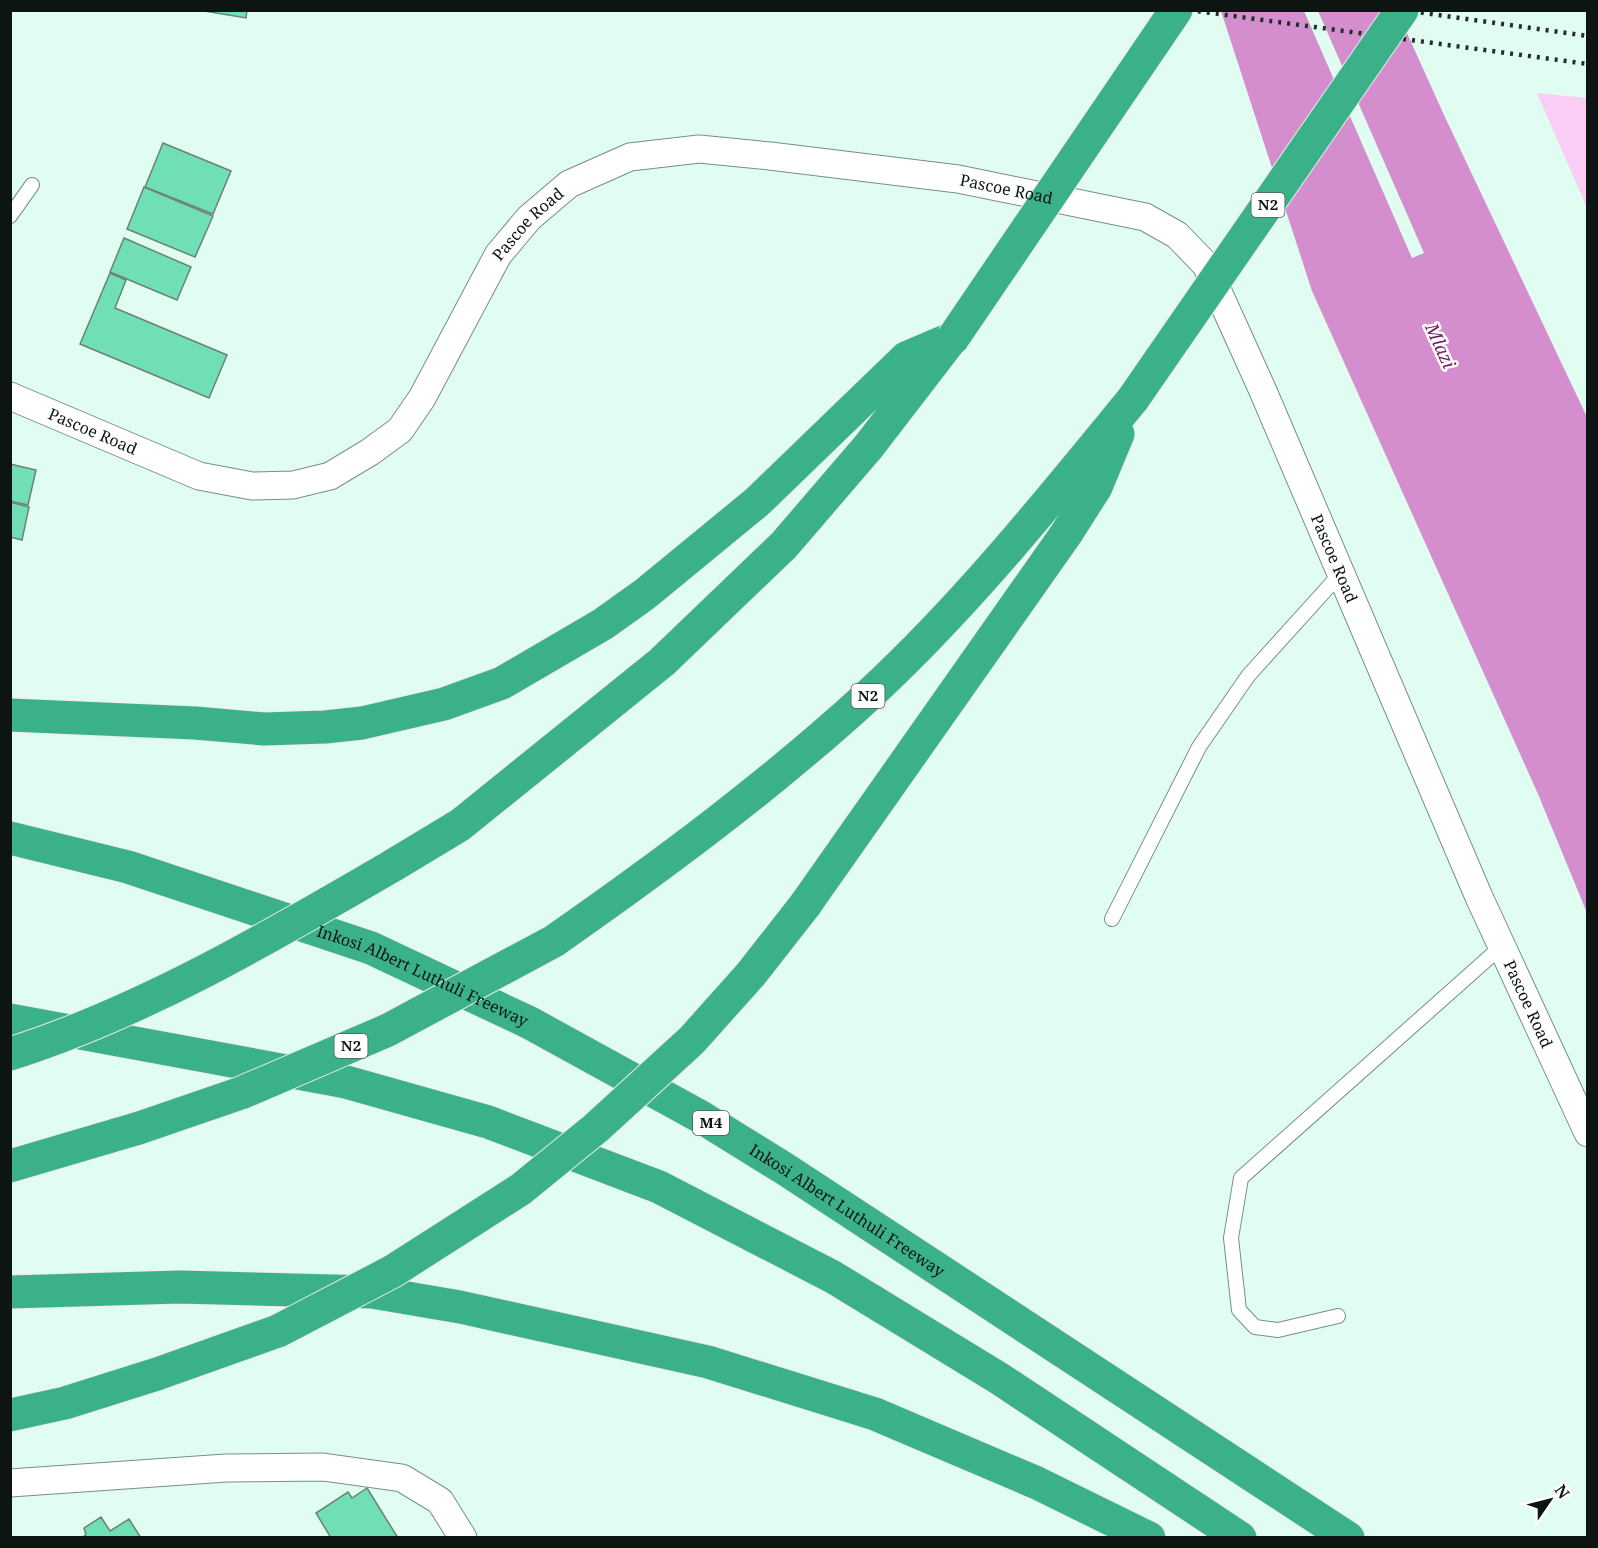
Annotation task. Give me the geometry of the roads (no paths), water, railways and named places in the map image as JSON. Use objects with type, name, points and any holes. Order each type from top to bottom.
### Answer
[{"type":"highway","points":[[10,1054],[39,1046],[147,998],[272,937],[392,866],[460,825],[662,662],[784,545],[869,446],[953,338],[1176,10]]},
{"type":"highway","name":"N2","points":[[10,1166],[139,1128],[241,1093],[388,1030],[554,940],[672,858],[763,786],[871,692],[972,589],[1133,399],[1402,10]]},
{"type":"highway","points":[[10,715],[195,723],[264,729],[325,727],[362,723],[444,704],[502,683],[603,624],[645,594],[757,502],[906,358],[953,338]]},
{"type":"highway","points":[[10,1415],[65,1403],[157,1374],[278,1331],[393,1270],[521,1189],[596,1128],[692,1040],[751,974],[805,905],[1066,534],[1095,487],[1133,399]]},
{"type":"highway","name":"Inkosi Albert Luthuli Freeway","points":[[10,838],[128,867],[371,948],[530,1023],[701,1117],[815,1188],[1348,1538]]},
{"type":"highway","points":[[10,1020],[346,1082],[488,1122],[659,1187],[833,1277],[1000,1379],[1240,1538]]},
{"type":"highway","points":[[10,1292],[180,1287],[372,1292],[459,1307],[708,1362],[875,1414],[1037,1483],[1149,1538]]},
{"type":"street","name":"Pascoe Road","points":[[10,396],[199,476],[252,486],[302,483],[330,476],[370,452],[399,430],[422,398],[498,255],[529,218],[569,184],[630,156],[699,149],[958,179],[1145,218],[1168,228],[1196,252],[1206,266],[1249,360],[1502,946],[1587,1133]]},
{"type":"street","points":[[10,1483],[226,1468],[323,1467],[402,1478],[440,1502],[463,1538]]},
{"type":"lane","points":[[10,216],[32,184]]},
{"type":"lane","points":[[1112,919],[1199,747],[1248,676],[1341,573]]},
{"type":"lane","points":[[1338,1316],[1278,1330],[1255,1327],[1239,1310],[1231,1238],[1241,1178],[1502,946]]},
{"type":"water","name":"Mlazi","points":[[1221,11],[1304,11],[1412,258],[1424,253],[1318,11],[1397,11],[1587,417],[1587,913],[1538,794],[1312,291]]},
{"type":"railway","points":[[1189,10],[1588,64]]},
{"type":"railway","points":[[1403,10],[1588,36]]}]
